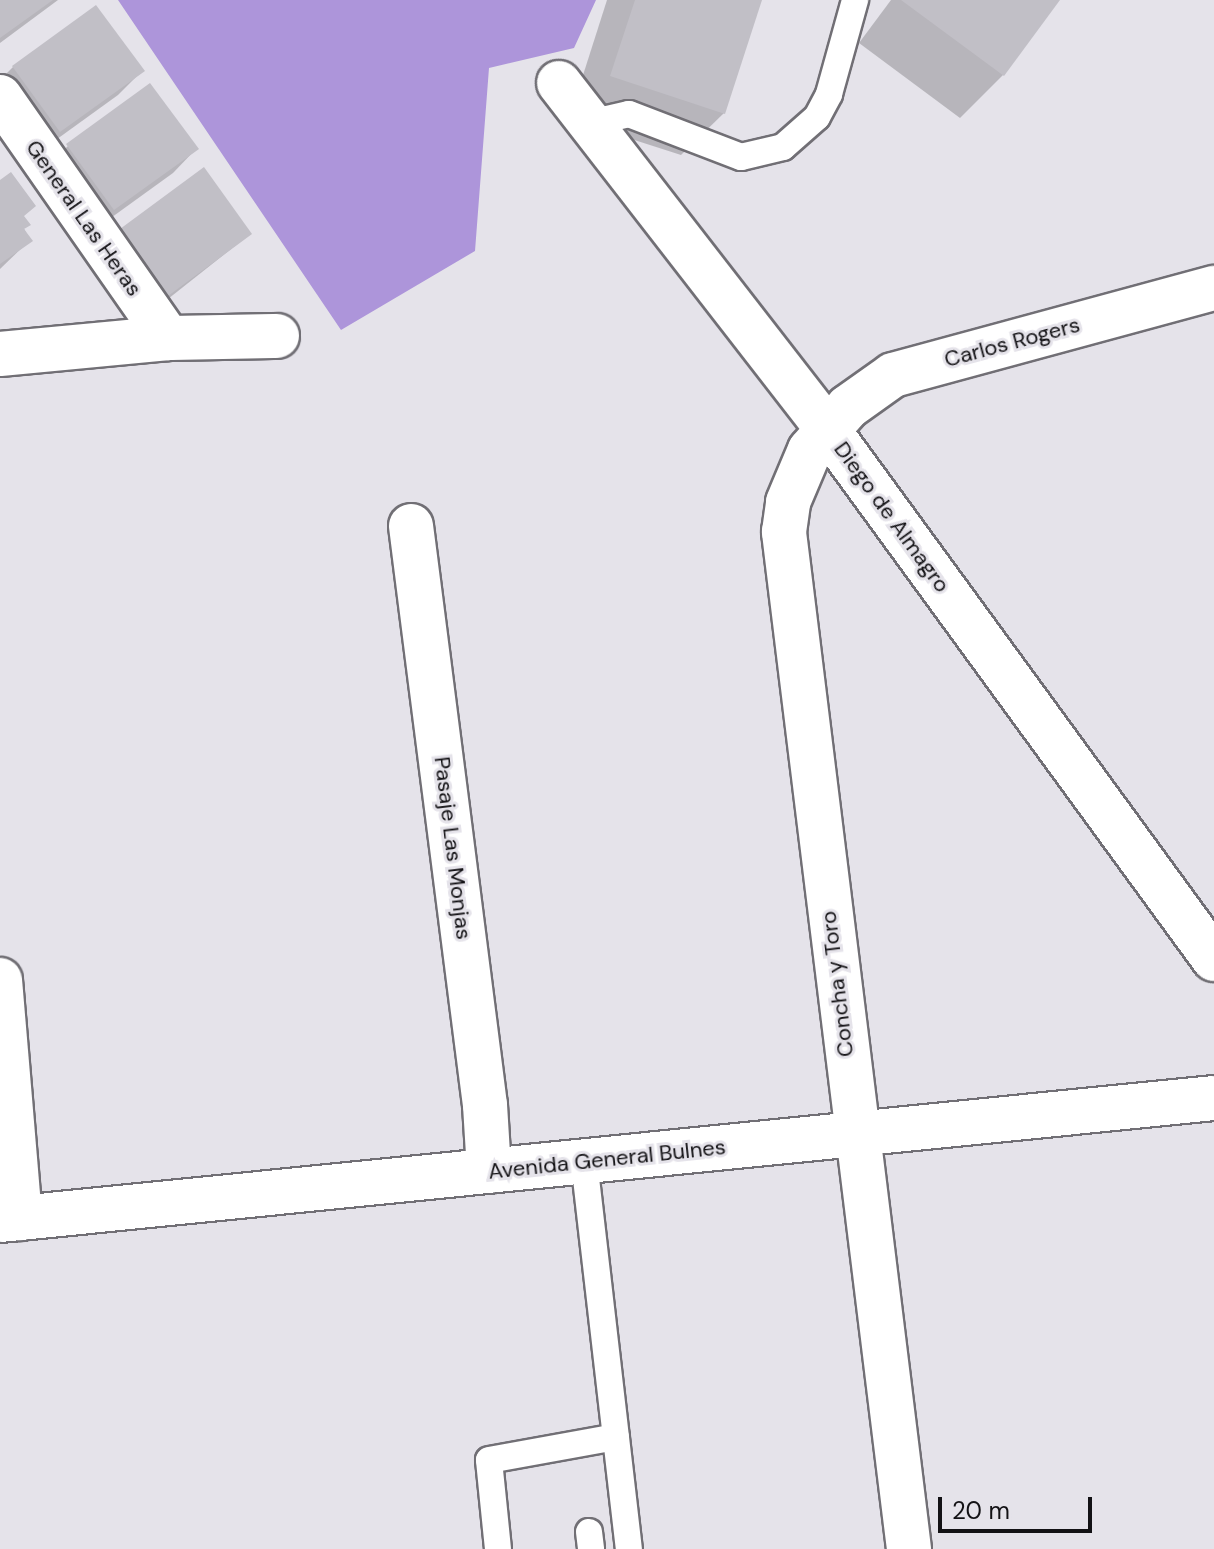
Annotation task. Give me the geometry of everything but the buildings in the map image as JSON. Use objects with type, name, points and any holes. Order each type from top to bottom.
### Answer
[{"type":"street","name":"Diego de Almagro","points":[[559,83],[828,430],[1214,959]]},
{"type":"street","name":"General Las Heras","points":[[0,97],[168,338]]},
{"type":"street","name":"Carlos Rogers","points":[[828,430],[848,407],[893,375],[1214,288]]},
{"type":"street","points":[[0,354],[168,338],[277,336]]},
{"type":"street","name":"Concha y Toro","points":[[828,430],[798,474],[784,532],[909,1549]]},
{"type":"street","name":"Pasaje Las Monjas","points":[[411,526],[485,1105],[489,1171]]},
{"type":"street","points":[[0,980],[10,1219]]},
{"type":"street","name":"Avenida General Bulnes","points":[[10,1219],[1214,1098]]},
{"type":"lane","points":[[590,123],[629,114],[741,157],[783,147],[817,117],[829,94],[855,0]]},
{"type":"lane","points":[[584,1161],[629,1549]]},
{"type":"lane","points":[[498,1549],[489,1460],[616,1437]]},
{"type":"shaded area","points":[[118,0],[596,0],[574,48],[489,68],[475,251],[341,330]]}]
